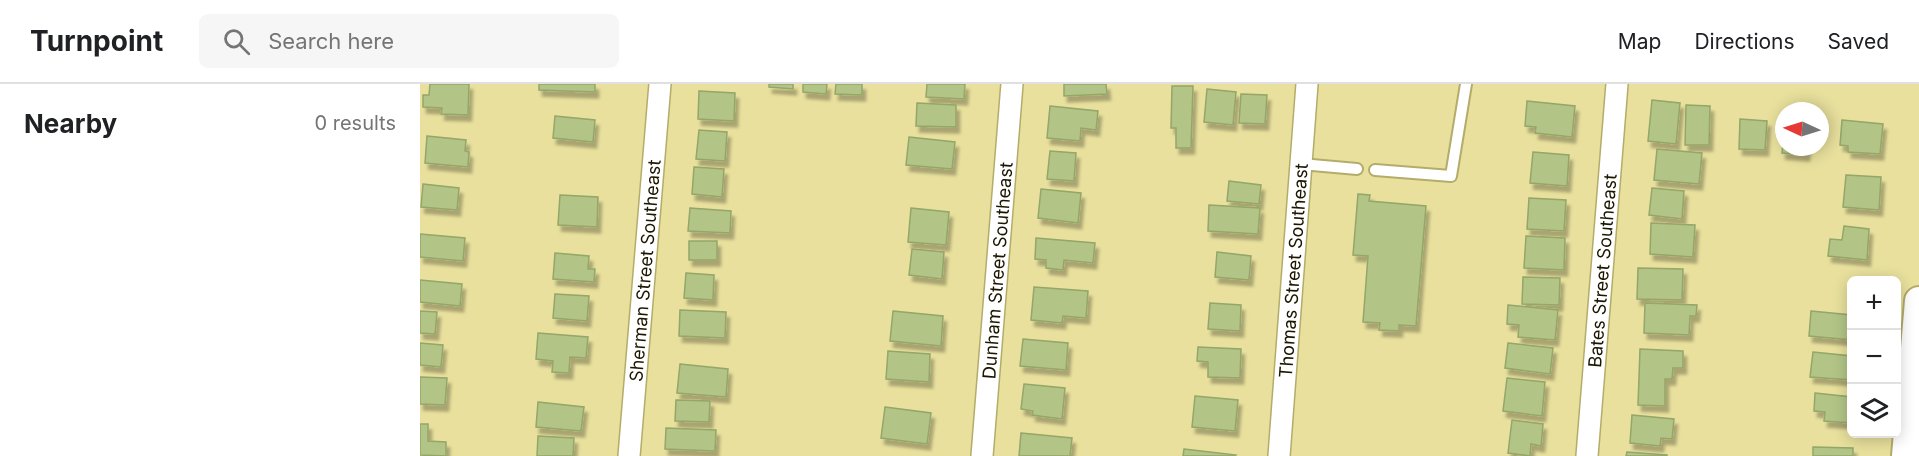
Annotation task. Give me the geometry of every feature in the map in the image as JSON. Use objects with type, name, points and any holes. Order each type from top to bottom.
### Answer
[{"type":"main road","points":[[1906,456],[1919,301]]},
{"type":"street","name":"Sherman Street Southeast","points":[[629,456],[660,84]]},
{"type":"street","name":"Dunham Street Southeast","points":[[982,456],[1012,84]]},
{"type":"street","name":"Thomas Street Southeast","points":[[1279,456],[1307,84]]},
{"type":"street","name":"Bates Street Southeast","points":[[1587,456],[1617,84]]},
{"type":"lane","points":[[1375,170],[1451,176],[1466,84]]},
{"type":"lane","points":[[1301,164],[1357,169]]},
{"type":"building","points":[[430,84],[469,84],[468,115],[441,114],[442,108],[423,107],[423,95],[429,95]]},
{"type":"building","points":[[539,84],[595,84],[595,92],[539,90]]},
{"type":"building","points":[[769,84],[793,84],[793,89],[769,87]]},
{"type":"building","points":[[803,84],[827,84],[826,94],[803,92]]},
{"type":"building","points":[[836,84],[862,84],[862,95],[835,94]]},
{"type":"building","points":[[927,84],[965,84],[964,99],[926,97]]},
{"type":"building","points":[[1064,84],[1106,84],[1107,94],[1064,96]]},
{"type":"building","points":[[1172,86],[1193,86],[1191,148],[1176,148],[1176,128],[1171,128]]},
{"type":"building","points":[[1207,89],[1236,92],[1233,125],[1204,122]]},
{"type":"building","points":[[699,91],[735,93],[734,121],[698,119]]},
{"type":"building","points":[[1241,94],[1267,95],[1265,124],[1239,123]]},
{"type":"building","points":[[1652,100],[1680,103],[1676,144],[1648,141]]},
{"type":"building","points":[[1527,101],[1575,106],[1572,137],[1535,133],[1536,127],[1525,126]]},
{"type":"building","points":[[917,103],[956,105],[956,127],[916,126]]},
{"type":"building","points":[[1686,105],[1710,106],[1709,145],[1685,145]]},
{"type":"building","points":[[1050,106],[1098,111],[1096,130],[1081,128],[1080,141],[1047,138]]},
{"type":"building","points":[[555,116],[595,120],[593,142],[553,138]]},
{"type":"building","points":[[1740,119],[1767,121],[1765,150],[1739,149]]},
{"type":"building","points":[[1842,120],[1883,124],[1880,154],[1848,152],[1848,146],[1840,145]]},
{"type":"building","points":[[699,130],[727,132],[725,161],[696,159]]},
{"type":"building","points":[[427,136],[466,140],[465,151],[469,152],[468,167],[425,163]]},
{"type":"building","points":[[909,137],[955,142],[952,169],[906,165]]},
{"type":"building","points":[[1657,149],[1702,153],[1699,184],[1654,180]]},
{"type":"building","points":[[1050,151],[1076,153],[1074,181],[1047,179]]},
{"type":"building","points":[[1533,152],[1569,155],[1567,186],[1530,183]]},
{"type":"building","points":[[694,167],[724,169],[722,197],[692,194]]},
{"type":"building","points":[[1846,175],[1881,177],[1879,210],[1843,207]]},
{"type":"building","points":[[1229,181],[1261,185],[1259,204],[1227,201]]},
{"type":"building","points":[[423,184],[459,188],[457,210],[421,207]]},
{"type":"building","points":[[1652,188],[1684,191],[1682,219],[1649,215]]},
{"type":"building","points":[[1041,189],[1081,193],[1078,223],[1038,218]]},
{"type":"building","points":[[1358,194],[1370,195],[1369,201],[1426,206],[1416,326],[1399,325],[1399,331],[1379,330],[1380,323],[1363,322],[1368,256],[1353,255]]},
{"type":"building","points":[[560,195],[598,197],[597,227],[558,225]]},
{"type":"building","points":[[1529,198],[1566,200],[1564,231],[1527,229]]},
{"type":"building","points":[[1209,205],[1260,208],[1258,234],[1208,231]]},
{"type":"building","points":[[690,208],[731,211],[730,233],[688,231]]},
{"type":"building","points":[[911,208],[949,212],[946,245],[908,242]]},
{"type":"building","points":[[1651,223],[1695,225],[1693,257],[1650,254]]},
{"type":"building","points":[[1844,226],[1869,229],[1867,260],[1828,256],[1830,239],[1842,240]]},
{"type":"building","points":[[420,234],[465,238],[463,261],[420,257]]},
{"type":"building","points":[[1526,236],[1565,238],[1564,270],[1524,268]]},
{"type":"building","points":[[1036,238],[1095,243],[1093,263],[1064,260],[1063,270],[1046,268],[1046,260],[1035,259]]},
{"type":"building","points":[[689,241],[717,241],[717,260],[689,260]]},
{"type":"building","points":[[912,249],[944,252],[942,279],[909,275]]},
{"type":"building","points":[[1217,252],[1251,256],[1249,280],[1215,277]]},
{"type":"building","points":[[555,253],[589,256],[588,269],[595,269],[594,282],[553,279]]},
{"type":"building","points":[[1638,268],[1683,269],[1682,300],[1637,299]]},
{"type":"building","points":[[686,273],[714,275],[713,300],[684,298]]},
{"type":"building","points":[[1523,277],[1560,278],[1559,305],[1522,304]]},
{"type":"building","points":[[420,280],[462,284],[460,306],[420,302]]},
{"type":"building","points":[[1034,287],[1088,291],[1086,318],[1063,316],[1062,323],[1031,320]]},
{"type":"building","points":[[555,294],[589,296],[587,321],[553,318]]},
{"type":"building","points":[[1210,303],[1241,305],[1240,331],[1208,329]]},
{"type":"building","points":[[1645,303],[1697,305],[1696,316],[1690,316],[1689,335],[1644,333]]},
{"type":"building","points":[[1508,305],[1558,310],[1555,340],[1518,337],[1519,325],[1507,324]]},
{"type":"building","points":[[680,310],[726,312],[725,338],[679,336]]},
{"type":"building","points":[[420,311],[437,312],[435,334],[420,333]]},
{"type":"building","points":[[893,311],[943,316],[941,346],[890,341]]},
{"type":"building","points":[[1811,311],[1847,315],[1847,340],[1809,336]]},
{"type":"building","points":[[538,333],[588,337],[586,358],[570,357],[569,373],[552,372],[553,361],[536,359]]},
{"type":"building","points":[[1023,339],[1068,343],[1066,370],[1020,366]]},
{"type":"building","points":[[420,343],[443,345],[441,367],[420,365]]},
{"type":"building","points":[[1508,343],[1553,348],[1550,374],[1505,368]]},
{"type":"building","points":[[1198,347],[1241,349],[1240,378],[1208,377],[1208,362],[1197,361]]},
{"type":"building","points":[[1640,349],[1683,351],[1683,368],[1673,368],[1672,379],[1665,379],[1665,406],[1638,405]]},
{"type":"building","points":[[888,351],[930,354],[929,382],[886,379]]},
{"type":"building","points":[[1813,352],[1847,355],[1847,380],[1810,377]]},
{"type":"building","points":[[680,364],[728,369],[726,397],[677,393]]},
{"type":"building","points":[[420,377],[447,378],[445,405],[420,404]]},
{"type":"building","points":[[1507,378],[1545,382],[1542,416],[1503,411]]},
{"type":"building","points":[[1024,384],[1065,388],[1062,419],[1032,415],[1033,411],[1021,409]]},
{"type":"building","points":[[1815,393],[1847,396],[1847,423],[1824,421],[1825,412],[1814,411]]},
{"type":"building","points":[[1195,396],[1238,400],[1235,431],[1192,427]]},
{"type":"building","points":[[676,400],[710,401],[709,422],[675,421]]},
{"type":"building","points":[[538,402],[584,407],[581,431],[536,427]]},
{"type":"building","points":[[885,407],[931,413],[927,444],[881,438]]},
{"type":"building","points":[[1632,415],[1674,419],[1672,439],[1661,438],[1660,446],[1630,443]]},
{"type":"building","points":[[1512,420],[1543,424],[1541,446],[1531,444],[1530,456],[1508,453]]},
{"type":"building","points":[[420,424],[428,424],[428,441],[446,442],[446,456],[420,455]]},
{"type":"building","points":[[666,428],[716,430],[715,451],[665,449]]},
{"type":"building","points":[[1021,433],[1072,438],[1070,456],[1019,456]]},
{"type":"building","points":[[538,436],[574,438],[573,456],[537,456]]},
{"type":"building","points":[[1813,447],[1853,448],[1853,456],[1813,456]]},
{"type":"building","points":[[1184,449],[1236,455],[1183,456]]},
{"type":"building","points":[[1627,452],[1667,455],[1667,456],[1626,456]]}]
